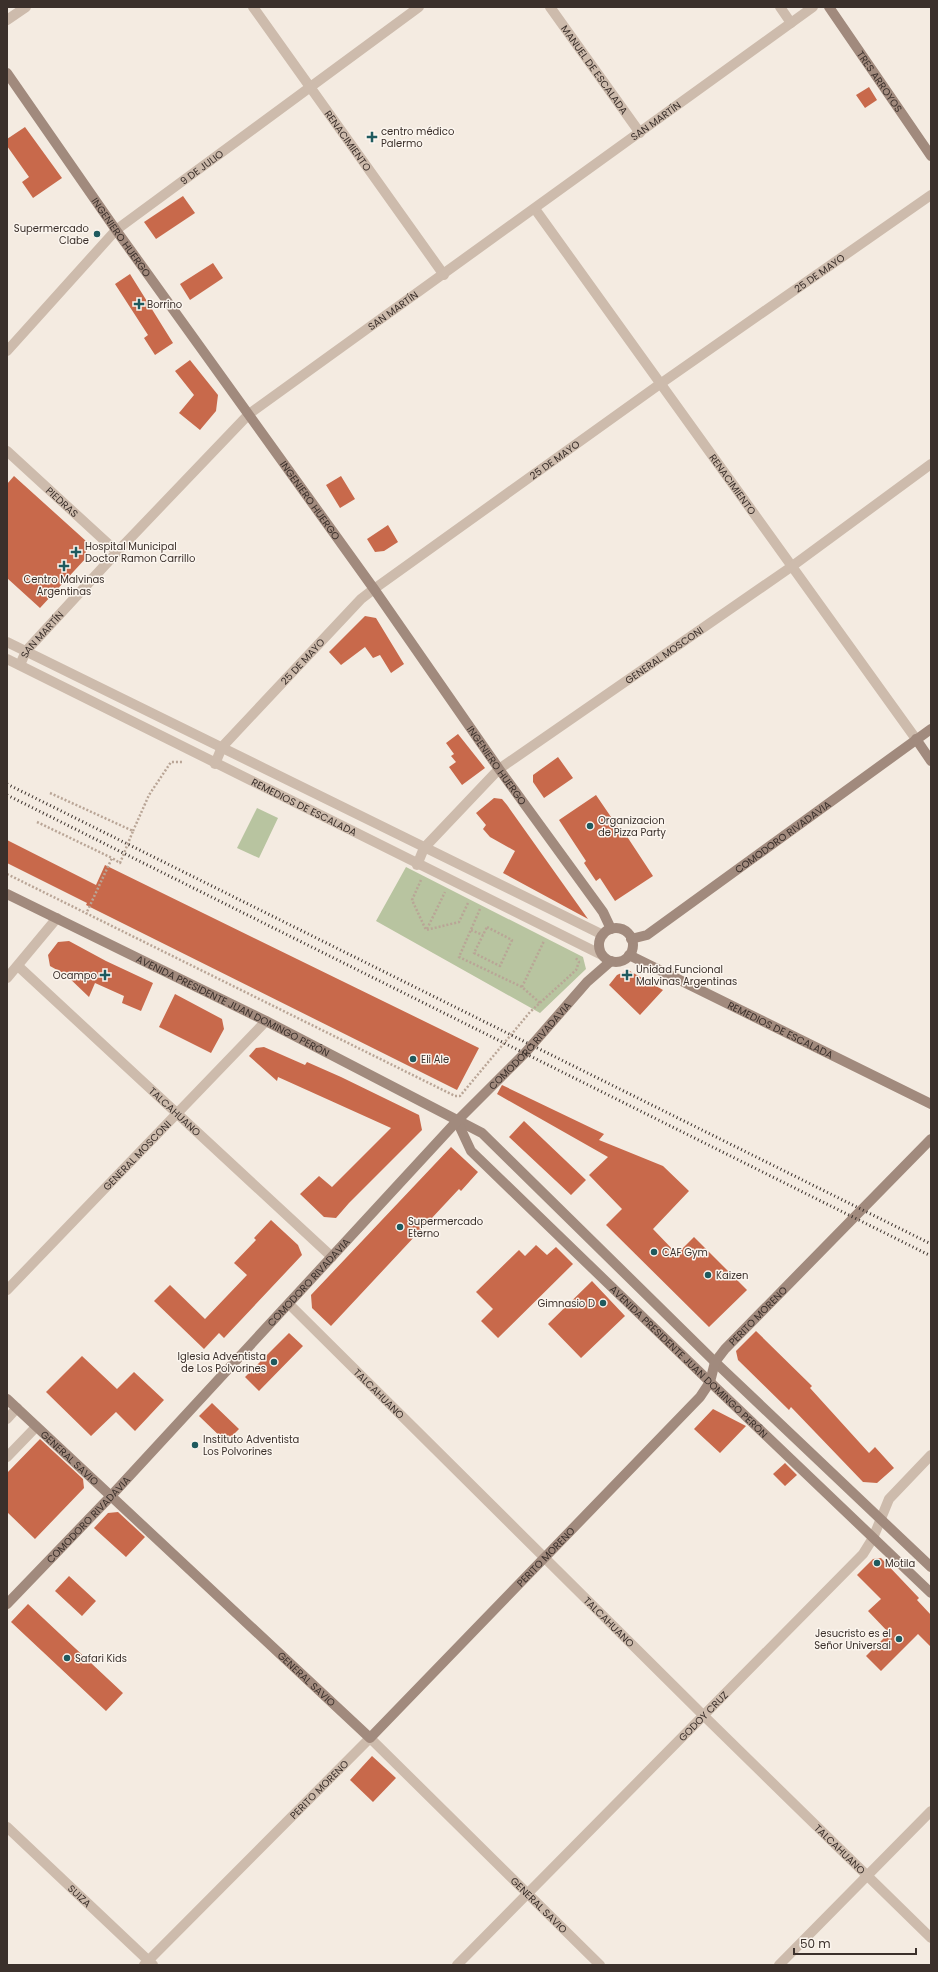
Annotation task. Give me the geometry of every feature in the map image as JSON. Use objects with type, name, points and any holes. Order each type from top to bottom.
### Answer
[{"type":"street","points":[[7,20],[26,7]]},
{"type":"street","name":"RENACIMIENTO","points":[[253,7],[444,275]]},
{"type":"street","name":"9 DE JULIO","points":[[7,351],[116,230],[309,86],[419,7]]},
{"type":"street","name":"MANUEL DE ESCALADA","points":[[550,7],[640,133]]},
{"type":"street","points":[[780,7],[791,23]]},
{"type":"street","name":"SAN MARTÍN","points":[[20,665],[26,651],[117,552],[249,414],[444,275],[813,7]]},
{"type":"street","name":"TRES ARROYOS","points":[[829,7],[931,156]]},
{"type":"street","name":"INGENIERO HUERGO","points":[[7,73],[116,230],[374,589],[499,769],[603,912],[607,932]]},
{"type":"street","name":"25 DE MAYO","points":[[215,764],[222,747],[362,599],[374,589],[660,384],[931,195]]},
{"type":"street","name":"RENACIMIENTO","points":[[535,209],[931,761]]},
{"type":"street","name":"PIEDRAS","points":[[7,451],[117,552]]},
{"type":"street","name":"GENERAL MOSCONI","points":[[417,864],[424,848],[499,769],[791,567],[931,464]]},
{"type":"street","name":"REMEDIOS DE ESCALADA","points":[[7,642],[424,848],[607,932]]},
{"type":"street","name":"REMEDIOS DE ESCALADA","points":[[7,659],[215,764],[607,958]]},
{"type":"street","name":"COMODORO RIVADAVIA","points":[[632,939],[647,935],[931,729]]},
{"type":"street","name":"AVENIDA PRESIDENTE JUAN DOMINGO PERÓN","points":[[7,894],[266,1021],[482,1133],[715,1362],[931,1567]]},
{"type":"street","points":[[7,978],[58,918]]},
{"type":"street","points":[[621,929],[632,939],[632,950],[629,955],[621,961],[607,958],[599,945],[607,932],[621,929]]},
{"type":"street","name":"REMEDIOS DE ESCALADA","points":[[629,955],[931,1104]]},
{"type":"street","name":"COMODORO RIVADAVIA","points":[[7,1604],[110,1497],[457,1121],[525,1053],[607,958]]},
{"type":"street","name":"TALCAHUANO","points":[[18,966],[332,1257]]},
{"type":"street","name":"GENERAL MOSCONI","points":[[7,1290],[266,1021]]},
{"type":"street","name":"AVENIDA PRESIDENTE JUAN DOMINGO PERÓN","points":[[457,1121],[471,1151],[931,1593]]},
{"type":"street","name":"PERITO MORENO","points":[[149,1963],[370,1738],[700,1397],[710,1382],[715,1362],[725,1349],[931,1139]]},
{"type":"street","name":"TALCAHUANO","points":[[289,1304],[544,1558],[931,1938]]},
{"type":"street","name":"GENERAL SAVIO","points":[[7,1399],[110,1497],[370,1738],[600,1965]]},
{"type":"street","points":[[7,1419],[17,1408]]},
{"type":"street","points":[[7,1457],[36,1427]]},
{"type":"street","name":"GODOY CRUZ","points":[[457,1965],[702,1714],[863,1554],[873,1538],[889,1499],[931,1455]]},
{"type":"street","points":[[779,1965],[931,1811]]},
{"type":"street","name":"SUIZA","points":[[7,1827],[149,1963]]},
{"type":"path","points":[[37,822],[120,862],[152,789],[171,762],[186,764]]},
{"type":"path","points":[[50,793],[133,831]]},
{"type":"path","points":[[80,929],[112,858]]},
{"type":"path","points":[[7,874],[455,1096],[460,1096],[530,1012],[576,970],[579,962],[574,956]]},
{"type":"path","points":[[414,877],[427,883]]},
{"type":"path","points":[[421,880],[412,900],[426,930]]},
{"type":"path","points":[[439,889],[451,895]]},
{"type":"path","points":[[426,930],[446,892]]},
{"type":"path","points":[[462,900],[480,909],[459,956],[522,987],[540,1003]]},
{"type":"path","points":[[426,930],[459,922],[468,903]]},
{"type":"path","points":[[487,927],[512,940],[500,966],[474,953],[483,935],[487,927]]},
{"type":"path","points":[[471,930],[483,935]]},
{"type":"path","points":[[537,937],[550,944]]},
{"type":"path","points":[[522,987],[544,941]]},
{"type":"green space","points":[[257,808],[278,818],[259,858],[237,848]]},
{"type":"green space","points":[[406,867],[583,957],[586,969],[540,1013],[376,921]]},
{"type":"building","points":[[869,87],[877,100],[865,108],[856,95]]},
{"type":"building","points":[[25,127],[62,178],[33,198],[22,182],[29,177],[7,146],[7,139]]},
{"type":"building","points":[[183,196],[195,213],[156,239],[144,222]]},
{"type":"building","points":[[213,263],[223,278],[190,300],[180,284]]},
{"type":"building","points":[[130,274],[173,343],[155,355],[144,338],[148,335],[115,284]]},
{"type":"building","points":[[190,360],[218,395],[216,411],[200,430],[179,413],[194,395],[175,371]]},
{"type":"building","points":[[14,476],[86,541],[86,558],[40,608],[7,578],[7,484]]},
{"type":"building","points":[[341,476],[355,499],[340,508],[326,485]]},
{"type":"building","points":[[388,525],[398,542],[384,551],[375,552],[367,539]]},
{"type":"building","points":[[365,616],[376,618],[404,664],[391,673],[380,655],[373,658],[365,647],[341,665],[329,652]]},
{"type":"building","points":[[458,734],[485,768],[462,785],[449,767],[456,762],[451,756],[454,754],[446,743]]},
{"type":"building","points":[[558,757],[573,778],[544,798],[533,782],[533,775]]},
{"type":"building","points":[[596,795],[624,836],[626,835],[653,876],[615,901],[600,878],[596,881],[584,863],[586,861],[559,820]]},
{"type":"building","points":[[494,798],[502,799],[507,805],[588,919],[503,873],[515,851],[490,837],[483,829],[486,825],[476,813]]},
{"type":"building","points":[[7,840],[96,885],[105,865],[479,1048],[457,1090],[86,905],[87,903],[7,863]]},
{"type":"building","points":[[69,941],[106,961],[153,983],[141,1011],[122,1003],[124,996],[95,983],[89,997],[66,975],[50,966],[48,955],[58,942]]},
{"type":"building","points":[[628,970],[663,990],[640,1015],[609,985],[617,975]]},
{"type":"building","points":[[175,994],[222,1019],[224,1029],[211,1053],[159,1027]]},
{"type":"building","points":[[264,1047],[305,1065],[307,1062],[419,1115],[422,1130],[336,1218],[324,1217],[300,1194],[319,1176],[332,1187],[391,1128],[278,1077],[277,1081],[249,1056],[256,1048]]},
{"type":"building","points":[[502,1085],[604,1134],[599,1140],[663,1166],[689,1191],[653,1229],[677,1254],[694,1237],[747,1290],[709,1327],[606,1225],[622,1209],[589,1175],[608,1157],[497,1094]]},
{"type":"building","points":[[524,1121],[586,1180],[571,1195],[509,1137]]},
{"type":"building","points":[[451,1147],[478,1172],[461,1191],[459,1189],[331,1326],[312,1308],[311,1295]]},
{"type":"building","points":[[271,1220],[298,1245],[302,1255],[224,1338],[219,1333],[204,1349],[154,1301],[170,1285],[205,1319],[247,1275],[234,1263],[256,1240],[254,1238]]},
{"type":"building","points":[[536,1245],[547,1255],[556,1247],[573,1264],[498,1338],[481,1321],[493,1309],[476,1292],[519,1250],[525,1256]]},
{"type":"building","points":[[592,1281],[625,1316],[581,1358],[548,1324]]},
{"type":"building","points":[[756,1331],[812,1386],[810,1388],[869,1453],[875,1447],[894,1468],[877,1483],[863,1482],[791,1407],[789,1410],[738,1360],[736,1351]]},
{"type":"building","name":"Iglesia Adventista de Los Polvorines","points":[[289,1333],[303,1346],[259,1391],[245,1377]]},
{"type":"building","points":[[82,1356],[117,1389],[134,1372],[164,1400],[135,1431],[116,1412],[91,1436],[46,1392]]},
{"type":"building","points":[[212,1403],[239,1429],[226,1442],[199,1416]]},
{"type":"building","points":[[713,1409],[746,1426],[720,1453],[694,1429]]},
{"type":"building","points":[[40,1439],[83,1479],[84,1488],[35,1539],[7,1512],[7,1473]]},
{"type":"building","points":[[785,1463],[797,1475],[785,1486],[773,1474]]},
{"type":"building","points":[[118,1512],[145,1537],[126,1557],[94,1528],[108,1513]]},
{"type":"building","points":[[881,1558],[919,1598],[917,1600],[931,1615],[931,1647],[918,1634],[881,1671],[866,1656],[889,1633],[868,1611],[881,1599],[857,1575],[873,1559]]},
{"type":"building","points":[[69,1576],[96,1601],[82,1616],[55,1591]]},
{"type":"building","name":"Safari Kids","points":[[28,1604],[123,1693],[106,1711],[11,1622]]},
{"type":"building","points":[[372,1756],[396,1778],[373,1802],[350,1780]]},
{"type":"railway","points":[[7,784],[931,1244]]},
{"type":"railway","points":[[7,795],[931,1256]]},
{"type":"place","name":"centro médico Palermo","points":[[372,137]]},
{"type":"place","name":"Supermercado Clabe","points":[[97,234]]},
{"type":"place","name":"Borrino","points":[[139,304]]},
{"type":"place","name":"Hospital Municipal Doctor Ramon Carrillo","points":[[76,552]]},
{"type":"place","name":"Centro Malvinas Argentinas","points":[[64,566]]},
{"type":"place","name":"Organizacion de Pizza Party","points":[[590,826]]},
{"type":"place","name":"Ocampo","points":[[105,975]]},
{"type":"place","name":"Unidad Funcional Malvinas Argentinas","points":[[627,975]]},
{"type":"place","name":"Eli Ale","points":[[413,1059]]},
{"type":"place","name":"Supermercado Eterno","points":[[400,1227]]},
{"type":"place","name":"CAF Gym","points":[[654,1252]]},
{"type":"place","name":"Kaizen","points":[[708,1275]]},
{"type":"place","name":"Gimnasio D","points":[[603,1303]]},
{"type":"place","name":"Iglesia Adventista de Los Polvorines","points":[[274,1362]]},
{"type":"place","name":"Instituto Adventista Los Polvorines","points":[[195,1445]]},
{"type":"place","name":"Motila","points":[[877,1563]]},
{"type":"place","name":"Jesucristo es el Señor Universal","points":[[899,1639]]},
{"type":"place","name":"Safari Kids","points":[[67,1658]]}]
